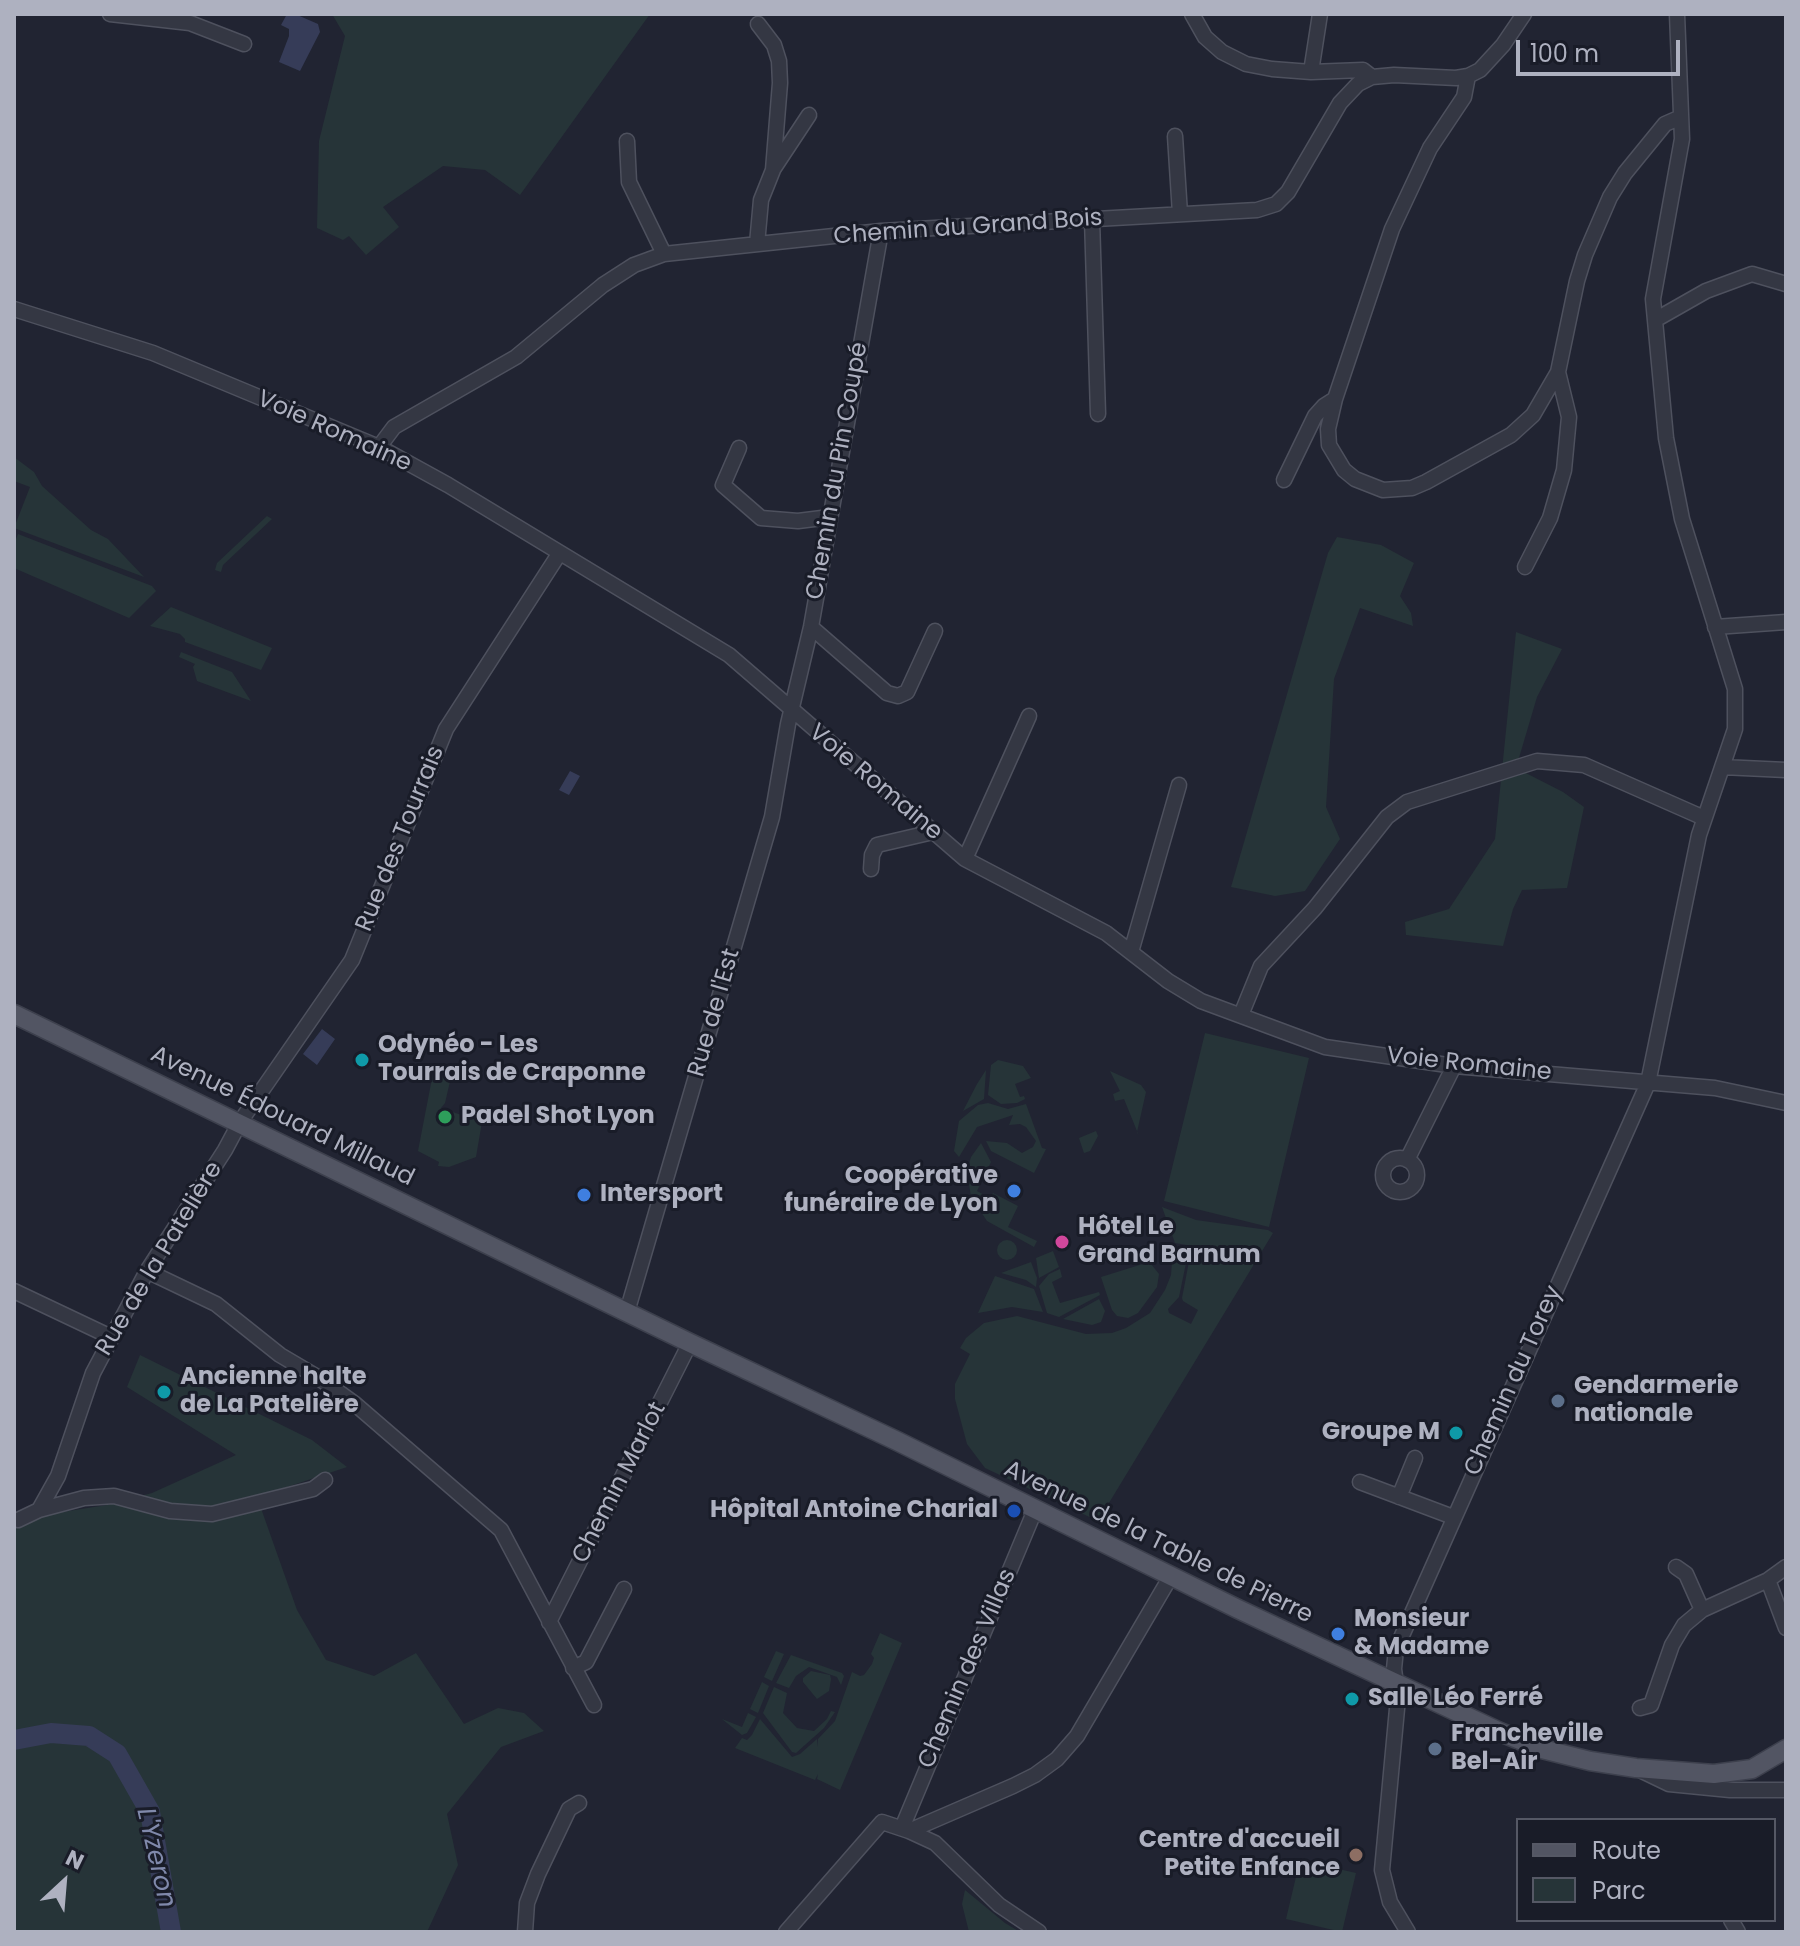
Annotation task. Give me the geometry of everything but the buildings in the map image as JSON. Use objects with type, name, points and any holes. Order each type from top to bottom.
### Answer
[{"type":"main road","name":"Avenue Édouard Millaud","points":[[14,1014],[529,1264]]},
{"type":"main road","name":"Avenue de la Table de Pierre","points":[[529,1264],[1396,1684],[1542,1749],[1636,1768],[1714,1774],[1752,1769],[1786,1749]]},
{"type":"street","points":[[110,14],[192,18],[244,44]]},
{"type":"street","points":[[1192,14],[1205,37],[1222,52],[1246,64],[1311,72],[1363,70],[1372,77],[1468,76],[1480,70],[1503,45],[1524,14]]},
{"type":"street","points":[[1311,72],[1320,14]]},
{"type":"street","name":"Chemin du Torey","points":[[1408,1932],[1390,1902],[1382,1870],[1397,1713],[1396,1649],[1648,1083],[1704,818],[1735,729],[1735,689],[1682,519],[1666,438],[1653,299],[1682,139],[1677,14]]},
{"type":"street","points":[[758,24],[774,45],[779,61],[773,170]]},
{"type":"street","points":[[1468,76],[1464,97],[1430,148],[1392,229],[1335,399],[1328,429],[1329,445],[1336,460],[1355,479],[1368,486],[1398,490],[1426,482],[1522,427],[1558,372],[1577,281],[1590,241],[1610,197],[1625,173],[1665,124],[1681,117]]},
{"type":"street","name":"Chemin du Grand Bois","points":[[379,447],[394,427],[516,357],[603,285],[634,265],[664,254],[881,231],[1257,210],[1276,204],[1288,192],[1340,103],[1358,84],[1372,77]]},
{"type":"street","points":[[757,244],[761,200],[773,170],[809,115]]},
{"type":"street","points":[[1175,136],[1180,214]]},
{"type":"street","points":[[627,141],[629,182],[664,254]]},
{"type":"street","points":[[1092,219],[1098,414]]},
{"type":"street","name":"Chemin du Pin Coupé","points":[[791,711],[811,627],[881,231]]},
{"type":"street","points":[[1655,320],[1706,291],[1752,274],[1786,284]]},
{"type":"street","name":"Voie Romaine","points":[[14,309],[153,353],[379,447],[448,485],[729,655],[965,859],[1106,933],[1179,989],[1325,1047],[1454,1066],[1715,1088],[1786,1103]]},
{"type":"street","points":[[1525,567],[1550,518],[1564,470],[1569,417],[1558,372]]},
{"type":"street","points":[[1284,480],[1315,416],[1335,399]]},
{"type":"street","points":[[739,448],[723,485],[761,518],[798,521],[830,517]]},
{"type":"street","name":"Rue des Tourrais","points":[[240,1122],[352,960],[446,729],[559,554]]},
{"type":"street","points":[[1715,627],[1786,622]]},
{"type":"street","points":[[811,627],[887,693],[898,696],[907,692],[935,631]]},
{"type":"street","name":"Rue de l'Est","points":[[627,1312],[772,817],[791,711]]},
{"type":"street","points":[[965,859],[1029,716]]},
{"type":"street","points":[[1241,1015],[1261,966],[1332,888],[1387,817],[1407,802],[1537,761],[1584,765],[1704,818]]},
{"type":"street","points":[[1722,767],[1786,770]]},
{"type":"street","points":[[1131,952],[1179,785]]},
{"type":"street","points":[[871,869],[872,855],[877,845],[933,832]]},
{"type":"street","points":[[1407,1160],[1454,1066]]},
{"type":"street","name":"Rue de la Patelière","points":[[39,1510],[58,1476],[93,1373],[109,1341],[147,1271],[240,1122]]},
{"type":"street","points":[[147,1271],[216,1304],[280,1355],[355,1404],[501,1530],[594,1705]]},
{"type":"street","points":[[14,1291],[109,1341]]},
{"type":"street","name":"Chemin Marlot","points":[[549,1622],[690,1343]]},
{"type":"street","points":[[1399,1497],[1415,1458]]},
{"type":"street","points":[[18,1520],[39,1510],[84,1498],[114,1496],[170,1511],[212,1514],[313,1489],[325,1480]]},
{"type":"street","points":[[1360,1482],[1453,1517]]},
{"type":"street","name":"Chemin des Villas","points":[[906,1829],[1035,1510]]},
{"type":"street","points":[[1676,1567],[1686,1574],[1702,1610]]},
{"type":"street","points":[[1640,1708],[1651,1705],[1672,1645],[1684,1625],[1702,1610],[1768,1580],[1786,1567]]},
{"type":"street","points":[[906,1829],[1013,1786],[1057,1759],[1077,1736],[1171,1576]]},
{"type":"street","points":[[1768,1580],[1786,1628]]},
{"type":"street","points":[[573,1668],[586,1662],[624,1589]]},
{"type":"street","points":[[1636,1768],[1669,1784],[1730,1790],[1786,1790]]},
{"type":"street","points":[[525,1932],[527,1903],[538,1874],[569,1809],[579,1803]]},
{"type":"street","points":[[786,1932],[882,1822],[935,1843],[999,1905],[1039,1932]]},
{"type":"green space","points":[[332,14],[650,14],[520,195],[485,170],[443,166],[383,207],[399,227],[366,255],[349,236],[343,240],[317,228],[319,141],[345,36]]},
{"type":"green space","points":[[14,457],[34,472],[42,486],[91,530],[108,539],[144,577],[14,528],[30,487],[14,481]]},
{"type":"green space","points":[[267,516],[272,519],[223,565],[221,572],[215,570],[217,563]]},
{"type":"green space","points":[[18,534],[152,586],[156,591],[129,618],[14,568],[14,544]]},
{"type":"green space","points":[[1337,537],[1381,545],[1414,563],[1400,596],[1411,613],[1413,626],[1360,608],[1334,679],[1326,807],[1340,839],[1305,891],[1275,896],[1231,887],[1328,553]]},
{"type":"green space","points":[[171,607],[272,648],[261,670],[185,642],[180,634],[150,626]]},
{"type":"green space","points":[[1516,632],[1562,649],[1537,697],[1516,768],[1563,792],[1584,807],[1567,888],[1522,890],[1513,909],[1503,946],[1406,935],[1405,922],[1449,909],[1495,839]]},
{"type":"green space","points":[[181,652],[232,672],[251,701],[197,681],[195,664],[179,657]]},
{"type":"green space","points":[[1205,1033],[1309,1058],[1269,1227],[1164,1201]]},
{"type":"green space","points":[[998,1060],[1023,1066],[1031,1078],[1015,1084],[1020,1097],[1024,1096],[1025,1099],[1001,1104],[988,1095],[991,1065]]},
{"type":"green space","name":"Padel Shot Lyon","points":[[434,1068],[448,1070],[451,1077],[441,1108],[482,1122],[476,1157],[449,1167],[438,1166],[439,1162],[418,1151]]},
{"type":"green space","points":[[986,1070],[984,1099],[963,1111],[977,1084]]},
{"type":"green space","points":[[1110,1071],[1141,1085],[1146,1092],[1137,1131],[1124,1099],[1115,1101],[1113,1094],[1120,1091]]},
{"type":"green space","points":[[988,1103],[1008,1109],[1026,1104],[1042,1148],[1046,1149],[1034,1173],[991,1151],[986,1141],[1007,1143],[1022,1153],[1033,1147],[1036,1141],[1026,1127],[1009,1125],[1013,1115],[977,1127],[959,1157],[954,1151],[959,1121],[978,1105]]},
{"type":"green space","points":[[1096,1131],[1098,1136],[1090,1151],[1084,1153],[1079,1138]]},
{"type":"green space","points":[[981,1143],[991,1162],[977,1191],[990,1198],[993,1193],[1018,1206],[1008,1227],[1037,1241],[1034,1247],[987,1221],[971,1197],[967,1171],[971,1157]]},
{"type":"green space","points":[[1162,1207],[1196,1220],[1273,1233],[1098,1521],[985,1468],[967,1444],[955,1399],[955,1384],[970,1354],[960,1348],[966,1338],[984,1323],[1017,1316],[1086,1334],[1112,1333],[1126,1328],[1150,1313],[1165,1290],[1171,1275],[1169,1248],[1174,1247],[1186,1248],[1186,1263],[1179,1297],[1168,1309],[1169,1313],[1191,1324],[1198,1310],[1182,1298],[1191,1251],[1198,1250],[1208,1255],[1210,1252],[1175,1243]]},
{"type":"green space","points":[[1007,1240],[1014,1243],[1017,1250],[1014,1257],[1007,1260],[1000,1257],[997,1250],[1000,1243]]},
{"type":"green space","points":[[1053,1251],[1059,1267],[1039,1278],[1036,1258]]},
{"type":"green space","points":[[1031,1262],[1037,1278],[1036,1287],[1026,1280],[1001,1273]]},
{"type":"green space","points":[[1151,1264],[1159,1274],[1157,1287],[1138,1313],[1128,1318],[1117,1316],[1101,1277]]},
{"type":"green space","points":[[1060,1269],[1062,1277],[1052,1282],[1060,1303],[1099,1292],[1100,1295],[1059,1317],[1047,1313],[1039,1286],[1049,1274]]},
{"type":"green space","points":[[995,1276],[1034,1289],[1043,1312],[1012,1307],[978,1313]]},
{"type":"green space","points":[[1099,1299],[1105,1311],[1101,1322],[1092,1325],[1063,1319]]},
{"type":"green space","points":[[140,1355],[312,1440],[347,1467],[257,1497],[297,1610],[326,1660],[374,1676],[416,1653],[464,1724],[498,1708],[524,1713],[544,1731],[501,1747],[447,1814],[458,1865],[427,1932],[14,1932],[14,1525],[49,1514],[107,1505],[152,1493],[236,1455],[127,1387]]},
{"type":"green space","points":[[880,1633],[902,1643],[840,1790],[817,1779],[818,1774],[815,1780],[735,1748],[742,1738],[747,1740],[752,1735],[760,1719],[792,1757],[817,1739],[818,1747],[818,1739],[835,1721],[852,1672],[864,1675],[872,1664],[874,1658],[871,1654]]},
{"type":"green space","points":[[776,1651],[784,1654],[772,1681],[764,1677]]},
{"type":"green space","points":[[791,1655],[842,1673],[841,1685],[837,1677],[809,1667],[796,1676],[789,1688],[776,1683]]},
{"type":"green space","points":[[811,1671],[830,1675],[831,1679],[829,1691],[817,1699],[803,1682]]},
{"type":"green space","points":[[762,1682],[769,1686],[758,1713],[750,1709]]},
{"type":"green space","points":[[774,1687],[787,1693],[783,1713],[797,1728],[814,1731],[831,1711],[835,1712],[824,1728],[796,1753],[792,1752],[763,1713]]},
{"type":"green space","points":[[748,1713],[756,1717],[747,1733],[742,1735],[722,1719],[742,1727]]},
{"type":"green space","points":[[1300,1860],[1356,1873],[1342,1932],[1286,1919]]},
{"type":"green space","points":[[965,1890],[1020,1932],[969,1932],[962,1904]]},
{"type":"water","points":[[287,14],[295,14],[318,24],[320,32],[300,71],[279,62],[289,36],[289,29],[281,25]]},
{"type":"water","points":[[570,771],[580,776],[569,795],[559,790]]},
{"type":"water","points":[[322,1029],[335,1039],[317,1065],[303,1054]]},
{"type":"waterway","name":"L'Yzeron","points":[[14,1740],[51,1733],[89,1736],[117,1754],[150,1812],[171,1932]]},
{"type":"place","name":"Odynéo - Les Tourrais de Craponne","points":[[362,1060]]},
{"type":"place","name":"Padel Shot Lyon","points":[[445,1117]]},
{"type":"place","name":"Coopérative funéraire de Lyon","points":[[1014,1191]]},
{"type":"place","name":"Intersport","points":[[584,1195]]},
{"type":"place","name":"Hôtel Le Grand Barnum","points":[[1062,1242]]},
{"type":"place","name":"Ancienne halte de La Patelière","points":[[164,1392]]},
{"type":"place","name":"Gendarmerie nationale","points":[[1558,1401]]},
{"type":"place","name":"Groupe M","points":[[1456,1433]]},
{"type":"place","name":"Hôpital Antoine Charial","points":[[1014,1511]]},
{"type":"place","name":"Monsieur & Madame","points":[[1338,1634]]},
{"type":"place","name":"Salle Léo Ferré","points":[[1352,1699]]},
{"type":"place","name":"Francheville Bel-Air","points":[[1435,1749]]},
{"type":"place","name":"Centre d'accueil Petite Enfance","points":[[1356,1855]]}]
